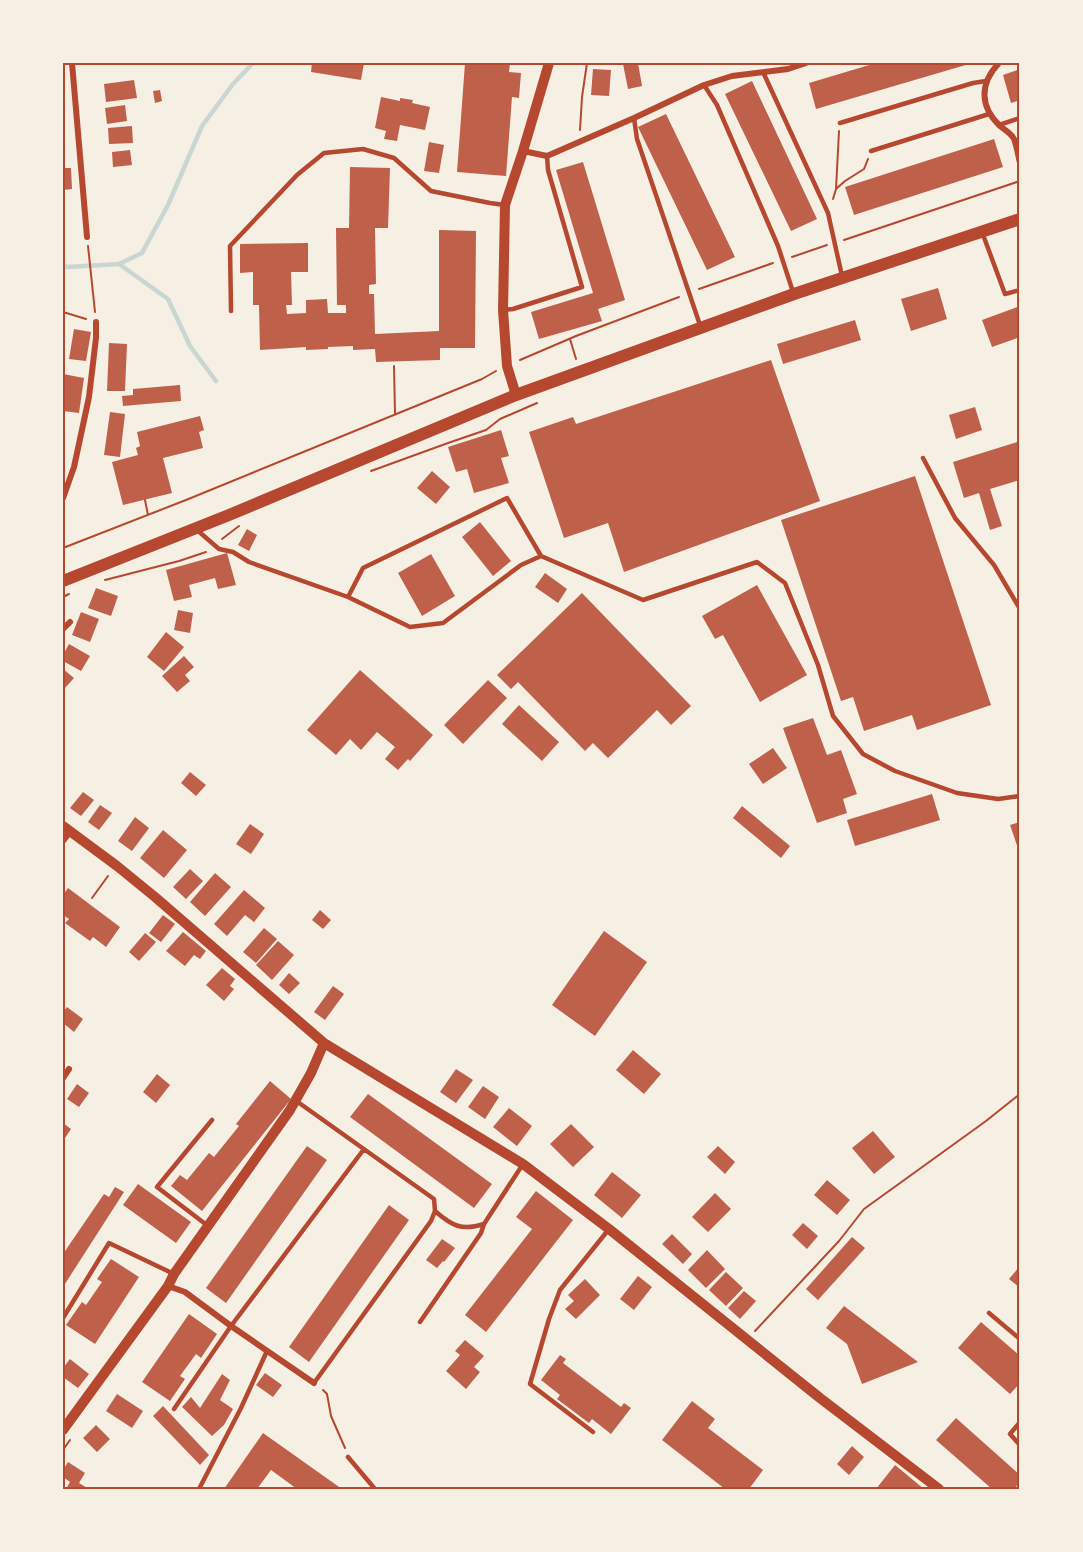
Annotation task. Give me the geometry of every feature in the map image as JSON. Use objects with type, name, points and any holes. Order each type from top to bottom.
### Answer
[{"type":"main road","points":[[63,581],[516,395],[794,294],[1020,219]]},
{"type":"street","points":[[72,63],[87,237]]},
{"type":"street","points":[[516,395],[507,366],[503,310],[505,205],[549,63]]},
{"type":"street","points":[[523,151],[547,156],[704,85],[732,76],[788,69],[806,63]]},
{"type":"street","points":[[999,63],[993,68],[983,96],[989,114],[1013,137],[1020,163]]},
{"type":"street","points":[[63,498],[74,467],[88,397],[96,322]]},
{"type":"street","points":[[63,629],[70,622]]},
{"type":"street","points":[[65,833],[117,866],[324,1043],[524,1164],[939,1489]]},
{"type":"street","points":[[63,1430],[168,1286],[295,1100],[311,1073],[324,1043]]},
{"type":"street","points":[[63,1078],[69,1069]]},
{"type":"street","points":[[168,1286],[186,1292],[314,1383]]},
{"type":"lane","points":[[763,72],[828,213],[843,278]]},
{"type":"lane","points":[[840,123],[973,83],[987,81]]},
{"type":"lane","points":[[704,85],[717,105],[778,246],[794,294]]},
{"type":"lane","points":[[871,151],[989,114]]},
{"type":"lane","points":[[634,118],[637,139],[701,328]]},
{"type":"lane","points":[[999,125],[1020,118]]},
{"type":"lane","points":[[231,311],[230,246],[297,175],[324,153],[363,149],[394,158],[431,191],[505,205]]},
{"type":"lane","points":[[503,310],[513,309],[582,287],[548,170],[547,156]]},
{"type":"lane","points":[[981,231],[1005,294],[1020,290]]},
{"type":"lane","points":[[923,458],[956,518],[994,565],[1020,609]]},
{"type":"lane","points":[[348,597],[363,568],[507,498],[541,556],[643,600],[757,562],[785,583],[818,666],[833,716],[863,754],[895,771],[957,793],[998,798],[1020,796]]},
{"type":"lane","points":[[195,528],[219,549],[233,552],[249,562],[348,597],[410,627],[443,623],[521,565],[541,556]]},
{"type":"lane","points":[[295,1100],[434,1199],[435,1211],[431,1221],[314,1383]]},
{"type":"lane","points":[[208,1226],[157,1187],[212,1120]]},
{"type":"lane","points":[[174,1409],[231,1326],[363,1149]]},
{"type":"lane","points":[[420,1322],[481,1233],[484,1224],[524,1164]]},
{"type":"lane","points":[[435,1211],[446,1221],[461,1227],[484,1224]]},
{"type":"lane","points":[[593,1432],[530,1384],[560,1290],[609,1229]]},
{"type":"lane","points":[[63,1318],[109,1243],[174,1275]]},
{"type":"lane","points":[[989,1312],[1020,1339]]},
{"type":"lane","points":[[199,1489],[241,1408],[267,1351]]},
{"type":"lane","points":[[1020,1422],[1010,1434],[1020,1445]]},
{"type":"lane","points":[[348,1457],[375,1489]]},
{"type":"path","points":[[579,142],[587,63]]},
{"type":"path","points":[[828,213],[836,189],[840,123]]},
{"type":"path","points":[[836,189],[864,169],[871,151]]},
{"type":"path","points":[[63,548],[482,379],[576,336],[783,260],[1020,181]]},
{"type":"path","points":[[63,312],[96,322],[87,237]]},
{"type":"path","points":[[394,366],[395,414]]},
{"type":"path","points":[[362,475],[486,430],[500,419],[542,400]]},
{"type":"path","points":[[144,500],[148,515]]},
{"type":"path","points":[[103,580],[205,553],[247,521]]},
{"type":"path","points":[[63,597],[70,593]]},
{"type":"path","points":[[92,898],[117,866]]},
{"type":"path","points":[[747,1340],[832,1249],[864,1209],[1020,1094]]},
{"type":"path","points":[[314,1383],[327,1394],[331,1416],[348,1457]]},
{"type":"building","points":[[312,63],[364,63],[361,80],[311,72]]},
{"type":"building","points":[[465,63],[510,63],[509,72],[521,73],[519,98],[512,97],[506,176],[457,172]]},
{"type":"building","points":[[638,63],[642,86],[628,89],[623,64]]},
{"type":"building","points":[[876,63],[969,64],[816,109],[809,83]]},
{"type":"building","points":[[593,69],[611,70],[609,96],[591,95]]},
{"type":"building","points":[[1020,69],[1020,100],[1011,103],[1003,75]]},
{"type":"building","points":[[134,80],[137,98],[106,102],[104,84]]},
{"type":"building","points":[[752,81],[817,219],[791,231],[725,94]]},
{"type":"building","points":[[160,90],[162,101],[155,103],[153,91]]},
{"type":"building","points":[[381,97],[400,101],[400,98],[413,100],[412,103],[430,107],[425,130],[400,125],[397,141],[384,139],[386,131],[375,128]]},
{"type":"building","points":[[125,105],[127,121],[107,124],[105,108]]},
{"type":"building","points":[[666,114],[735,257],[707,270],[638,127]]},
{"type":"building","points":[[132,126],[133,143],[109,144],[108,128]]},
{"type":"building","points":[[994,139],[1003,167],[854,215],[845,187]]},
{"type":"building","points":[[429,142],[444,145],[439,173],[424,171]]},
{"type":"building","points":[[130,150],[132,165],[113,167],[112,152]]},
{"type":"building","points":[[583,162],[625,300],[598,309],[602,321],[539,339],[531,312],[593,293],[556,170]]},
{"type":"building","points":[[350,167],[390,168],[388,228],[375,228],[376,284],[369,285],[369,294],[374,294],[375,334],[439,331],[439,230],[476,231],[475,348],[440,348],[440,360],[376,362],[375,349],[353,350],[353,346],[306,350],[306,347],[260,350],[259,305],[253,305],[253,272],[240,273],[240,244],[308,243],[308,272],[291,272],[292,305],[286,305],[287,314],[306,313],[306,300],[327,299],[328,313],[346,313],[346,305],[337,305],[336,228],[349,228]]},
{"type":"building","points":[[63,168],[71,168],[72,189],[63,190]]},
{"type":"building","points":[[938,288],[947,319],[911,331],[901,299]]},
{"type":"building","points":[[1020,306],[1020,337],[992,347],[982,320]]},
{"type":"building","points":[[855,320],[861,340],[783,364],[777,344]]},
{"type":"building","points":[[74,329],[91,332],[86,361],[69,359]]},
{"type":"building","points":[[109,343],[127,344],[125,391],[107,391]]},
{"type":"building","points":[[771,360],[820,501],[624,572],[608,523],[564,538],[529,432],[573,417],[576,424]]},
{"type":"building","points":[[63,374],[84,378],[79,413],[63,411]]},
{"type":"building","points":[[180,385],[181,401],[123,406],[122,396],[133,395],[133,389]]},
{"type":"building","points":[[975,407],[982,430],[956,439],[949,415]]},
{"type":"building","points":[[110,412],[125,414],[120,457],[104,455]]},
{"type":"building","points":[[200,416],[204,430],[199,432],[203,448],[163,458],[172,493],[123,505],[112,462],[138,455],[136,448],[140,446],[137,432]]},
{"type":"building","points":[[501,430],[509,456],[501,458],[509,483],[474,493],[467,469],[456,472],[448,447]]},
{"type":"building","points":[[1020,441],[1020,480],[990,489],[1002,526],[990,530],[979,493],[964,498],[953,462]]},
{"type":"building","points":[[432,471],[450,487],[436,504],[417,488]]},
{"type":"building","points":[[915,476],[991,705],[917,730],[912,715],[864,731],[853,697],[841,701],[781,520]]},
{"type":"building","points":[[480,522],[511,561],[493,576],[462,537]]},
{"type":"building","points":[[247,529],[257,535],[249,551],[238,545]]},
{"type":"building","points":[[227,553],[236,585],[218,589],[215,578],[189,585],[192,597],[174,601],[166,570]]},
{"type":"building","points":[[431,554],[455,596],[422,616],[398,573]]},
{"type":"building","points":[[545,573],[567,589],[558,603],[535,587]]},
{"type":"building","points":[[757,585],[807,675],[760,702],[723,635],[715,639],[702,616]]},
{"type":"building","points":[[96,588],[118,596],[111,616],[88,608]]},
{"type":"building","points":[[582,593],[691,706],[671,725],[657,710],[608,758],[593,743],[585,751],[518,682],[511,689],[497,675]]},
{"type":"building","points":[[178,610],[193,613],[190,633],[174,630]]},
{"type":"building","points":[[81,612],[99,619],[90,642],[72,635]]},
{"type":"building","points":[[166,632],[184,647],[164,671],[147,657]]},
{"type":"building","points":[[69,644],[90,656],[81,671],[63,661],[63,655]]},
{"type":"building","points":[[184,656],[194,667],[185,675],[190,681],[177,692],[162,676]]},
{"type":"building","points":[[63,669],[74,678],[65,688],[63,686]]},
{"type":"building","points":[[360,670],[433,735],[410,761],[408,759],[398,770],[385,759],[395,747],[377,732],[361,750],[350,739],[336,755],[307,730]]},
{"type":"building","points":[[488,680],[507,698],[463,744],[444,725]]},
{"type":"building","points":[[519,705],[559,742],[542,761],[502,724]]},
{"type":"building","points":[[813,718],[827,755],[841,750],[857,794],[843,799],[847,813],[817,823],[783,728]]},
{"type":"building","points":[[773,748],[787,768],[763,784],[749,764]]},
{"type":"building","points":[[190,772],[206,785],[196,796],[181,783]]},
{"type":"building","points":[[83,792],[94,800],[81,816],[70,808]]},
{"type":"building","points":[[932,794],[940,820],[855,846],[847,820]]},
{"type":"building","points":[[100,805],[112,813],[99,830],[88,822]]},
{"type":"building","points":[[742,806],[790,846],[781,858],[733,818]]},
{"type":"building","points":[[135,817],[149,828],[132,851],[118,841]]},
{"type":"building","points":[[1020,822],[1020,854],[1010,825]]},
{"type":"building","points":[[250,824],[264,834],[251,854],[236,844]]},
{"type":"building","points":[[163,830],[187,850],[164,878],[140,858]]},
{"type":"building","points":[[190,869],[203,881],[186,899],[173,887]]},
{"type":"building","points":[[215,873],[231,887],[205,916],[190,902]]},
{"type":"building","points":[[68,888],[120,927],[106,947],[93,937],[90,941],[65,923],[69,919],[63,915],[63,895]]},
{"type":"building","points":[[244,890],[265,908],[254,922],[245,915],[227,936],[214,924]]},
{"type":"building","points":[[320,910],[331,920],[323,929],[312,920]]},
{"type":"building","points":[[163,915],[175,924],[161,942],[149,933]]},
{"type":"building","points":[[264,928],[277,939],[256,963],[243,952]]},
{"type":"building","points":[[604,931],[647,962],[595,1036],[552,1005]]},
{"type":"building","points":[[183,932],[206,951],[200,959],[194,955],[185,966],[166,951]]},
{"type":"building","points":[[145,933],[156,942],[139,961],[129,952]]},
{"type":"building","points":[[278,941],[294,955],[272,980],[256,965]]},
{"type":"building","points":[[222,968],[235,979],[230,986],[234,989],[224,1001],[206,985]]},
{"type":"building","points":[[289,973],[300,983],[289,994],[279,985]]},
{"type":"building","points":[[333,986],[344,994],[325,1020],[314,1012]]},
{"type":"building","points":[[67,1007],[83,1019],[74,1032],[63,1023],[63,1012]]},
{"type":"building","points":[[633,1050],[661,1074],[644,1094],[616,1070]]},
{"type":"building","points":[[456,1069],[473,1080],[456,1103],[440,1092]]},
{"type":"building","points":[[157,1074],[170,1085],[156,1103],[143,1092]]},
{"type":"building","points":[[270,1081],[291,1099],[202,1211],[171,1186],[180,1175],[187,1180],[209,1153],[214,1157],[239,1126],[236,1124]]},
{"type":"building","points":[[77,1084],[89,1093],[79,1107],[67,1099]]},
{"type":"building","points":[[483,1086],[499,1097],[485,1119],[468,1107]]},
{"type":"building","points":[[368,1094],[492,1184],[474,1208],[350,1117]]},
{"type":"building","points":[[509,1108],[532,1126],[517,1146],[493,1127]]},
{"type":"building","points":[[63,1123],[71,1129],[63,1141]]},
{"type":"building","points":[[571,1124],[594,1147],[573,1167],[550,1144]]},
{"type":"building","points":[[873,1131],[895,1157],[874,1174],[852,1148]]},
{"type":"building","points":[[307,1146],[327,1160],[226,1303],[206,1288]]},
{"type":"building","points":[[718,1146],[735,1162],[725,1174],[707,1157]]},
{"type":"building","points":[[612,1172],[641,1195],[622,1218],[594,1195]]},
{"type":"building","points":[[827,1180],[850,1200],[837,1215],[814,1195]]},
{"type":"building","points":[[138,1184],[191,1222],[176,1243],[123,1205]]},
{"type":"building","points":[[115,1187],[124,1192],[63,1287],[63,1254],[104,1194],[109,1197]]},
{"type":"building","points":[[536,1191],[573,1220],[486,1332],[465,1315],[532,1229],[516,1217]]},
{"type":"building","points":[[715,1193],[731,1209],[708,1232],[692,1217]]},
{"type":"building","points":[[389,1205],[409,1220],[309,1362],[289,1347]]},
{"type":"building","points":[[803,1223],[818,1236],[807,1249],[792,1235]]},
{"type":"building","points":[[672,1234],[692,1254],[683,1264],[662,1244]]},
{"type":"building","points":[[852,1237],[865,1248],[818,1300],[806,1289]]},
{"type":"building","points":[[442,1239],[455,1248],[437,1268],[426,1260]]},
{"type":"building","points":[[707,1250],[725,1269],[706,1288],[688,1270]]},
{"type":"building","points":[[111,1259],[139,1277],[95,1344],[66,1325],[82,1302],[86,1305],[102,1282],[97,1279]]},
{"type":"building","points":[[1020,1266],[1020,1288],[1009,1279]]},
{"type":"building","points":[[726,1272],[743,1288],[726,1306],[709,1290]]},
{"type":"building","points":[[638,1276],[652,1287],[634,1310],[620,1299]]},
{"type":"building","points":[[585,1279],[600,1295],[576,1319],[565,1309],[574,1301],[568,1295]]},
{"type":"building","points":[[744,1291],[756,1301],[740,1319],[728,1308]]},
{"type":"building","points":[[844,1306],[918,1362],[862,1384],[847,1344],[826,1328]]},
{"type":"building","points":[[189,1314],[217,1334],[201,1358],[196,1354],[180,1376],[185,1379],[170,1401],[142,1382]]},
{"type":"building","points":[[981,1322],[1020,1356],[1020,1383],[1010,1394],[958,1348]]},
{"type":"building","points":[[465,1340],[484,1356],[474,1367],[480,1372],[466,1389],[446,1371],[460,1355],[455,1351]]},
{"type":"building","points":[[560,1355],[566,1359],[563,1363],[621,1407],[624,1403],[631,1408],[611,1434],[592,1419],[589,1423],[557,1399],[560,1395],[541,1380]]},
{"type":"building","points":[[70,1359],[89,1374],[78,1388],[63,1377],[63,1368]]},
{"type":"building","points":[[265,1373],[282,1385],[273,1397],[256,1385]]},
{"type":"building","points":[[222,1374],[230,1380],[220,1400],[233,1409],[224,1425],[212,1436],[182,1407],[191,1397],[200,1408]]},
{"type":"building","points":[[117,1394],[143,1411],[132,1428],[106,1411]]},
{"type":"building","points":[[692,1401],[715,1419],[708,1428],[763,1470],[749,1489],[725,1489],[662,1440]]},
{"type":"building","points":[[163,1406],[209,1455],[200,1465],[153,1416]]},
{"type":"building","points":[[956,1418],[1020,1475],[1020,1482],[1014,1489],[992,1489],[936,1440]]},
{"type":"building","points":[[96,1425],[110,1439],[97,1452],[83,1438]]},
{"type":"building","points":[[263,1433],[342,1489],[297,1489],[271,1470],[257,1489],[224,1489]]},
{"type":"building","points":[[852,1446],[864,1457],[849,1475],[837,1464]]},
{"type":"building","points":[[68,1462],[85,1473],[79,1483],[89,1489],[66,1489],[70,1482],[63,1477],[63,1470]]},
{"type":"building","points":[[895,1465],[924,1489],[876,1489]]},
{"type":"waterway","points":[[63,265],[68,267],[119,264],[142,253],[168,205],[202,126],[233,84],[253,63]]},
{"type":"waterway","points":[[119,264],[168,299],[190,346],[216,381]]}]
